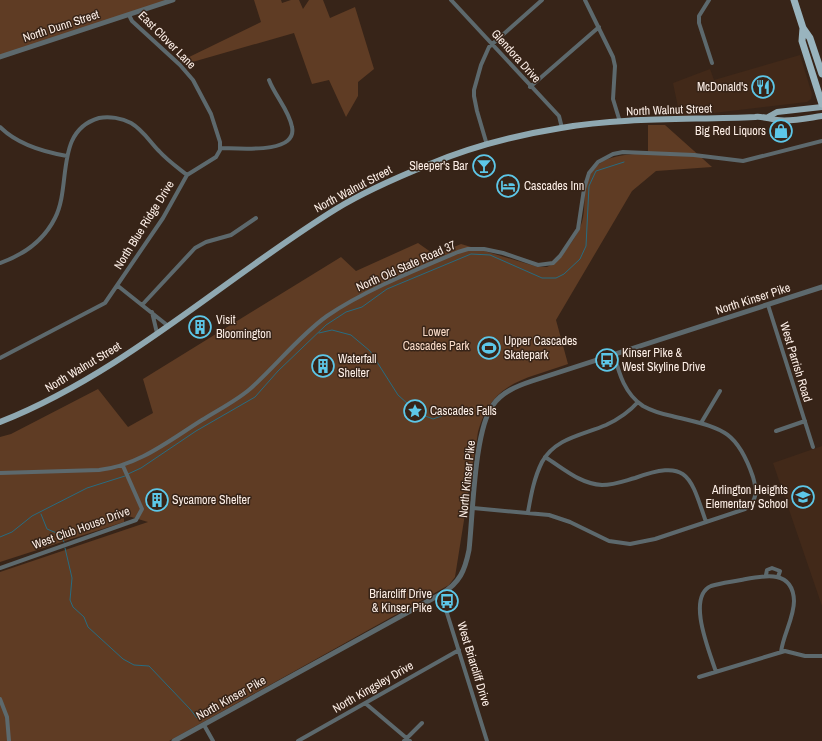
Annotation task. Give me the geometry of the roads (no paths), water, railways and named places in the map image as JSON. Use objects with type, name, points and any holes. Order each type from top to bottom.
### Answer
[{"type":"highway","points":[[794,0],[803,28],[802,43],[822,104]]},
{"type":"highway","points":[[803,28],[810,36],[822,74]]},
{"type":"main road","name":"North Walnut Street","points":[[768,117],[777,112],[822,107]]},
{"type":"main road","name":"North Walnut Street","points":[[0,422],[32,408],[81,383],[117,361],[167,325],[339,208],[407,173],[460,153],[487,145],[562,128],[620,122],[768,117],[778,120],[822,116]]},
{"type":"street","name":"North Dunn Street","points":[[0,57],[173,0]]},
{"type":"street","name":"Glendora Drive","points":[[451,0],[558,116],[562,128]]},
{"type":"street","points":[[487,145],[477,111],[474,90],[487,49],[542,0]]},
{"type":"street","points":[[585,0],[599,27],[614,62],[613,99],[620,122]]},
{"type":"street","points":[[709,0],[699,16],[699,23],[712,63]]},
{"type":"street","name":"East Clover Lane","points":[[129,15],[132,21],[180,65],[193,80],[209,110],[221,148]]},
{"type":"street","points":[[530,87],[599,27]]},
{"type":"street","points":[[0,263],[11,259],[35,243],[51,225],[62,199],[67,156],[71,140],[78,131],[87,124],[102,118],[119,118],[137,127],[164,156],[187,174],[216,157],[221,148],[266,148],[282,144],[290,138],[293,131],[291,122],[274,93],[269,80]]},
{"type":"street","points":[[0,127],[8,135],[32,147],[67,156]]},
{"type":"street","name":"North Old State Road 37","points":[[0,473],[93,471],[123,466],[159,447],[243,394],[327,317],[394,280],[443,258],[471,249],[484,249],[503,253],[538,265],[553,263],[560,256],[578,229],[587,177],[594,165],[605,158],[623,152],[694,155],[743,161],[822,141]]},
{"type":"street","name":"North Blue Ridge Drive","points":[[0,358],[99,307],[108,299],[163,218],[187,174]]},
{"type":"street","points":[[142,305],[195,248],[206,242],[231,235],[256,218]]},
{"type":"street","points":[[118,286],[152,311],[167,325]]},
{"type":"street","name":"North Kinser Pike","points":[[174,741],[441,594],[454,585],[464,570],[469,550],[483,424],[488,411],[497,399],[518,386],[822,287]]},
{"type":"street","name":"West Parrish Road","points":[[768,305],[813,447]]},
{"type":"street","points":[[152,311],[157,333]]},
{"type":"street","points":[[474,508],[528,512],[560,518],[601,538],[624,544],[644,542],[706,522],[745,509],[754,501],[756,487],[741,449],[735,441],[725,432],[701,423],[656,412],[638,402],[624,384],[614,354]]},
{"type":"street","points":[[701,423],[720,392]]},
{"type":"street","points":[[528,512],[536,475],[546,457],[555,446],[563,441],[617,419],[638,402]]},
{"type":"street","points":[[776,431],[804,421]]},
{"type":"street","points":[[546,457],[578,478],[589,483],[601,485],[618,483],[659,470],[670,469],[680,472],[688,478],[694,486],[706,522]]},
{"type":"street","name":"West Club House Drive","points":[[0,568],[136,520],[142,509],[123,466]]},
{"type":"street","points":[[766,575],[767,570],[772,568],[780,571],[778,577]]},
{"type":"street","points":[[716,672],[700,618],[700,602],[703,592],[708,587],[714,585],[766,575],[778,577],[790,588],[794,601],[781,652]]},
{"type":"street","name":"West Briarcliff Drive","points":[[441,594],[487,741]]},
{"type":"street","name":"North Kingsley Drive","points":[[298,741],[459,650]]},
{"type":"street","points":[[699,677],[785,651],[813,657],[822,656]]},
{"type":"street","points":[[0,699],[7,717],[9,741]]},
{"type":"street","points":[[365,703],[407,740],[422,723]]},
{"type":"street","points":[[204,724],[213,741]]},
{"type":"waterway","points":[[128,474],[141,468],[196,431],[255,397],[278,371],[326,325],[346,312],[362,307],[387,289],[471,254],[490,255],[542,278],[556,278],[564,274],[580,259],[586,246],[589,186],[596,171],[624,162]]},
{"type":"waterway","points":[[319,333],[332,330],[351,335],[370,351],[398,395],[418,413],[433,419],[458,410]]},
{"type":"waterway","points":[[0,537],[12,532],[32,516],[87,488],[125,476]]},
{"type":"waterway","points":[[41,514],[47,529],[59,534],[64,542]]},
{"type":"waterway","points":[[65,548],[72,578],[70,600],[73,607],[84,617],[88,627],[123,659],[134,665],[149,666],[197,718]]},
{"type":"place","name":"McDonald's","points":[[763,87]]},
{"type":"place","name":"Big Red Liquors","points":[[781,131]]},
{"type":"place","name":"Sleeper's Bar","points":[[484,166]]},
{"type":"place","name":"Cascades Inn","points":[[508,186]]},
{"type":"place","name":"Visit Bloomington","points":[[200,327]]},
{"type":"place","name":"Upper Cascades Skatepark","points":[[489,348]]},
{"type":"place","name":"Kinser Pike & West Skyline Drive","points":[[607,360]]},
{"type":"place","name":"Waterfall Shelter","points":[[323,366]]},
{"type":"place","name":"Cascades Falls","points":[[415,411]]},
{"type":"place","name":"Arlington Heights Elementary School","points":[[803,497]]},
{"type":"place","name":"Sycamore Shelter","points":[[157,500]]},
{"type":"place","name":"Briarcliff Drive & Kinser Pike","points":[[447,601]]},
{"type":"park label","name":"Lower Cascades Park","points":[[436,339]]}]
